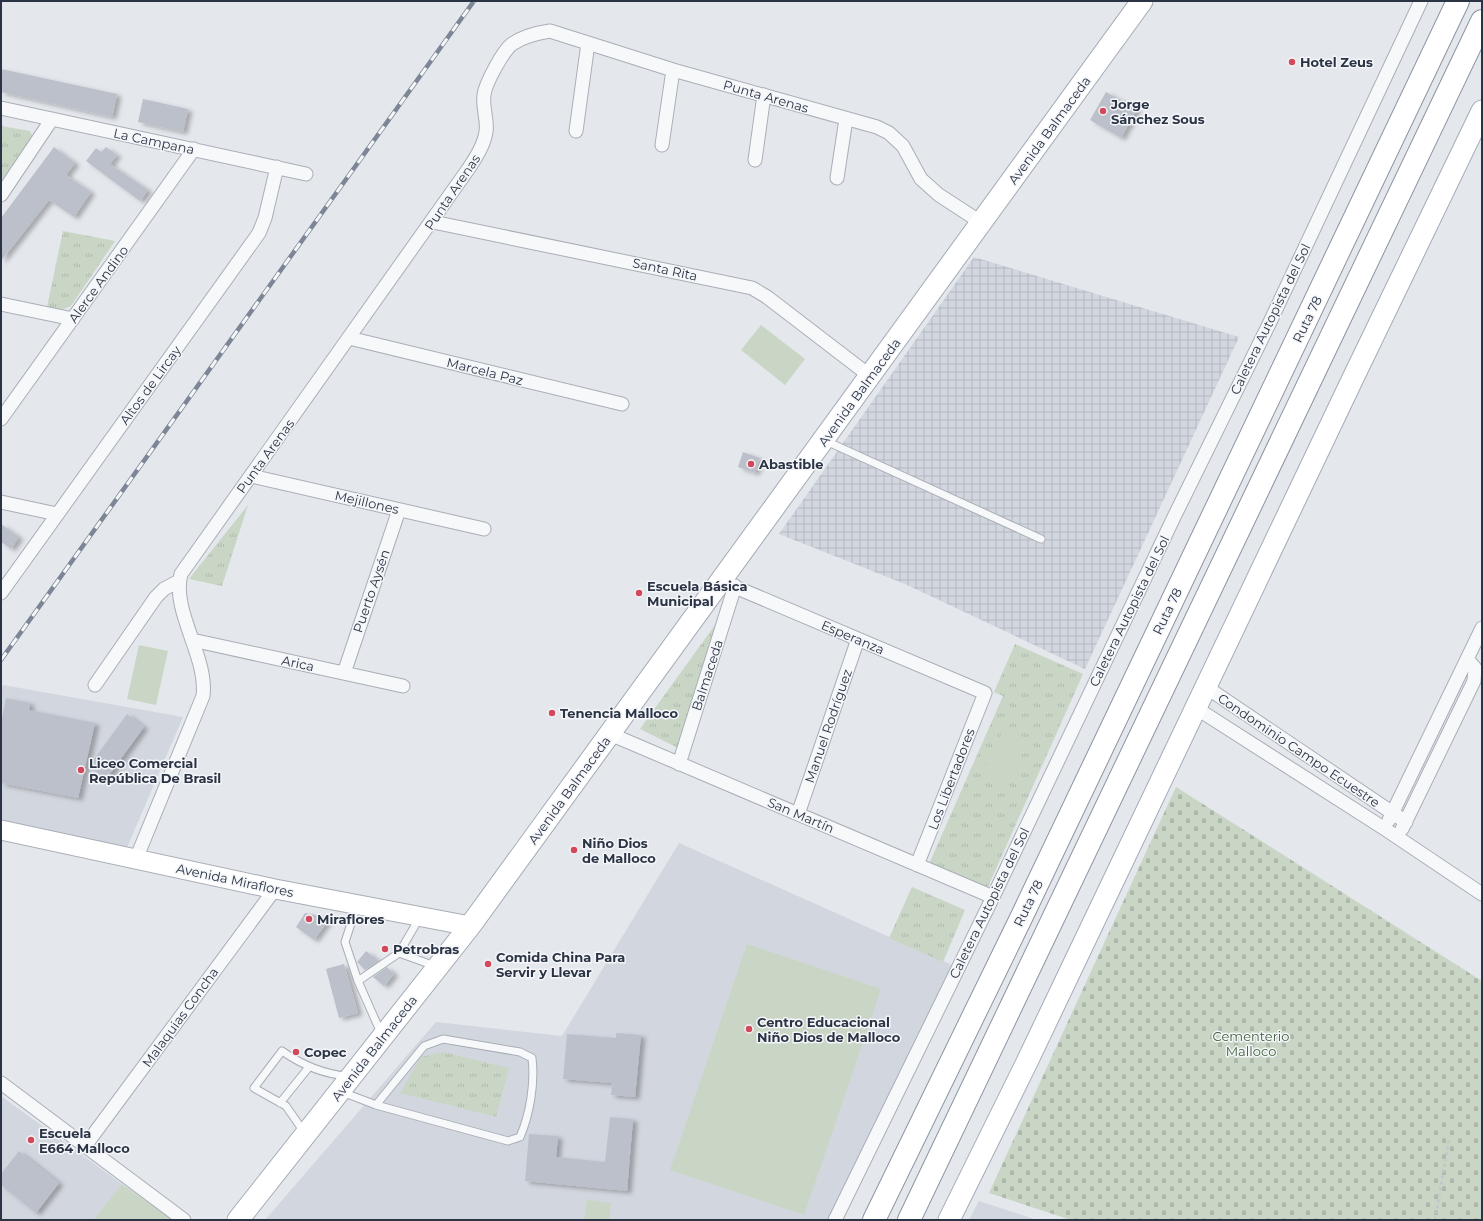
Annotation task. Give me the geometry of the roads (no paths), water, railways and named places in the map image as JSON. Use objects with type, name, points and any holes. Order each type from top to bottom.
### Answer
[{"type":"highway","points":[[1438,43],[1453,1]]},
{"type":"highway","name":"Ruta 78","points":[[874,1220],[1023,914],[1458,1]]},
{"type":"highway","points":[[909,1220],[1482,21]]},
{"type":"highway","points":[[1452,84],[1482,36]]},
{"type":"main road","name":"Avenida Balmaceda","points":[[238,1220],[470,926],[610,734],[728,584],[824,440],[1142,1]]},
{"type":"main road","points":[[949,1220],[1026,1064],[1482,111]]},
{"type":"main road","name":"Avenida Miraflores","points":[[1,830],[275,889],[470,926]]},
{"type":"street","name":"Caletera Autopista del Sol","points":[[835,1220],[993,897],[1174,517],[1273,315],[1421,1]]},
{"type":"street","name":"Punta Arenas","points":[[179,581],[184,568],[433,222],[481,148],[487,131],[484,113],[484,94],[490,76],[511,45],[533,33],[550,31],[673,70],[877,127],[888,133],[903,146],[921,179],[939,195],[982,223]]},
{"type":"street","points":[[576,131],[588,43]]},
{"type":"street","points":[[662,145],[673,70]]},
{"type":"street","points":[[755,160],[764,95]]},
{"type":"street","name":"La Campana","points":[[1,108],[306,174]]},
{"type":"street","points":[[1,195],[52,119]]},
{"type":"street","points":[[837,178],[846,119]]},
{"type":"street","name":"Alerce Andino","points":[[1,419],[6,403],[73,319],[194,149]]},
{"type":"street","name":"Altos de Lircay","points":[[1,593],[259,233],[265,218],[277,167]]},
{"type":"street","name":"Santa Rita","points":[[433,222],[752,288],[767,296],[870,376]]},
{"type":"street","points":[[1,304],[73,319]]},
{"type":"street","name":"Marcela Paz","points":[[349,338],[622,404]]},
{"type":"street","name":"Mejillones","points":[[251,476],[484,529]]},
{"type":"street","points":[[1,502],[57,514]]},
{"type":"street","name":"Puerto Aysén","points":[[344,673],[399,510]]},
{"type":"street","points":[[95,684],[156,597],[164,589],[179,581],[180,595],[203,676],[203,696],[136,859]]},
{"type":"street","name":"Esperanza","points":[[728,584],[985,693]]},
{"type":"street","name":"Balmaceda","points":[[679,764],[728,584]]},
{"type":"street","name":"Condominio Campo Ecuestre","points":[[1385,829],[1482,628]]},
{"type":"street","name":"Manuel Rodríguez","points":[[798,814],[858,639]]},
{"type":"street","name":"Arica","points":[[192,640],[403,686]]},
{"type":"street","points":[[1398,838],[1467,697],[1478,683],[1475,668],[1468,659]]},
{"type":"street","name":"Condominio Campo Ecuestre","points":[[1206,687],[1406,822]]},
{"type":"street","points":[[1453,689],[1467,697]]},
{"type":"street","name":"Los Libertadores","points":[[917,864],[985,693]]},
{"type":"street","name":"Condominio Campo Ecuestre","points":[[1196,708],[1385,829],[1482,894]]},
{"type":"street","name":"San Martín","points":[[610,734],[993,897]]},
{"type":"street","name":"Malaquias Concha","points":[[85,1146],[275,889]]},
{"type":"street","points":[[1,1082],[184,1220]]},
{"type":"lane","points":[[824,440],[1041,539]]},
{"type":"lane","points":[[357,905],[345,942],[358,981],[383,1037]]},
{"type":"lane","points":[[358,981],[399,953],[421,917]]},
{"type":"lane","points":[[399,953],[438,967]]},
{"type":"lane","points":[[306,1134],[286,1106],[254,1088],[282,1051],[309,1067],[331,1074],[376,1105],[508,1141],[520,1137],[526,1122],[533,1070],[532,1058],[520,1052],[443,1039],[424,1046],[376,1105]]},
{"type":"lane","points":[[280,1103],[309,1067]]},
{"type":"railway","points":[[1,660],[474,1]]},
{"type":"place","name":"Hotel Zeus","points":[[1292,62]]},
{"type":"place","name":"Jorge Sánchez Sous","points":[[1103,111]]},
{"type":"place","name":"Abastible","points":[[751,464]]},
{"type":"place","name":"Escuela Básica Municipal","points":[[639,593]]},
{"type":"place","name":"Tenencia Malloco","points":[[552,713]]},
{"type":"place","name":"Liceo Comercial República De Brasil","points":[[81,770]]},
{"type":"place","name":"Niño Dios de Malloco","points":[[574,850]]},
{"type":"place","name":"Miraflores","points":[[309,919]]},
{"type":"place","name":"Petrobras","points":[[385,949]]},
{"type":"place","name":"Comida China Para Servir y Llevar","points":[[488,964]]},
{"type":"place","name":"Centro Educacional Niño Dios de Malloco","points":[[749,1029]]},
{"type":"place","name":"Copec","points":[[296,1052]]},
{"type":"place","name":"Escuela E664 Malloco","points":[[31,1140]]},
{"type":"park label","name":"Cementerio Malloco","points":[[1251,1044]]}]
